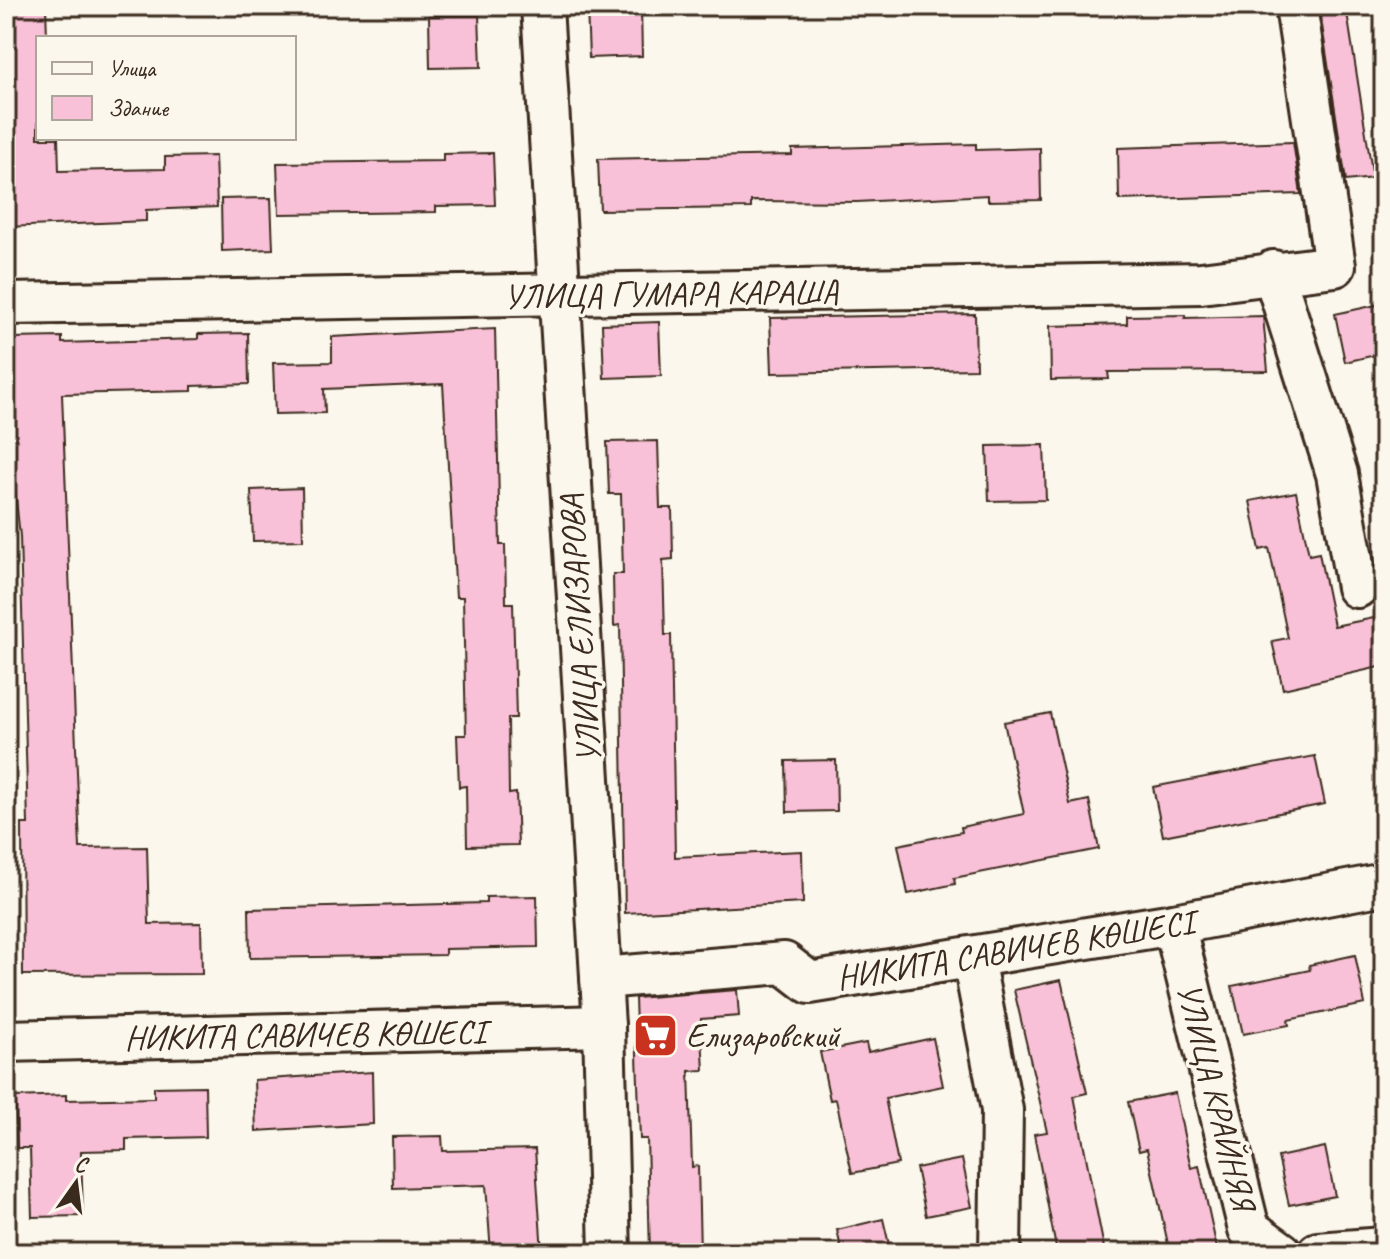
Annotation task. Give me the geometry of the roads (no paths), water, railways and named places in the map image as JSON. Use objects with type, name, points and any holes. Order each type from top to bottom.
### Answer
[{"type":"street","name":"УЛИЦА ЕЛИЗАРОВА","points":[[542,6],[604,1026],[610,1253]]},
{"type":"street","name":"УЛИЦА ГУМАРА КАРАША","points":[[6,304],[1201,283],[1273,271],[1335,266],[1296,6]]},
{"type":"street","points":[[1273,271],[1337,474],[1357,587]]},
{"type":"street","name":"НИКИТА САВИЧЕВ КӨШЕСІ","points":[[601,978],[784,963],[810,983],[1174,924],[1384,884]]},
{"type":"street","name":"УЛИЦА КРАЙНЯЯ","points":[[1174,924],[1249,1229],[1282,1253]]},
{"type":"street","points":[[973,958],[1002,1110],[1000,1253]]},
{"type":"street","name":"НИКИТА САВИЧЕВ КӨШЕСІ","points":[[6,1041],[604,1026]]},
{"type":"street","points":[[1318,1253],[1384,1248]]},
{"type":"place","name":"Елизаровский","points":[[655,1035]]}]
